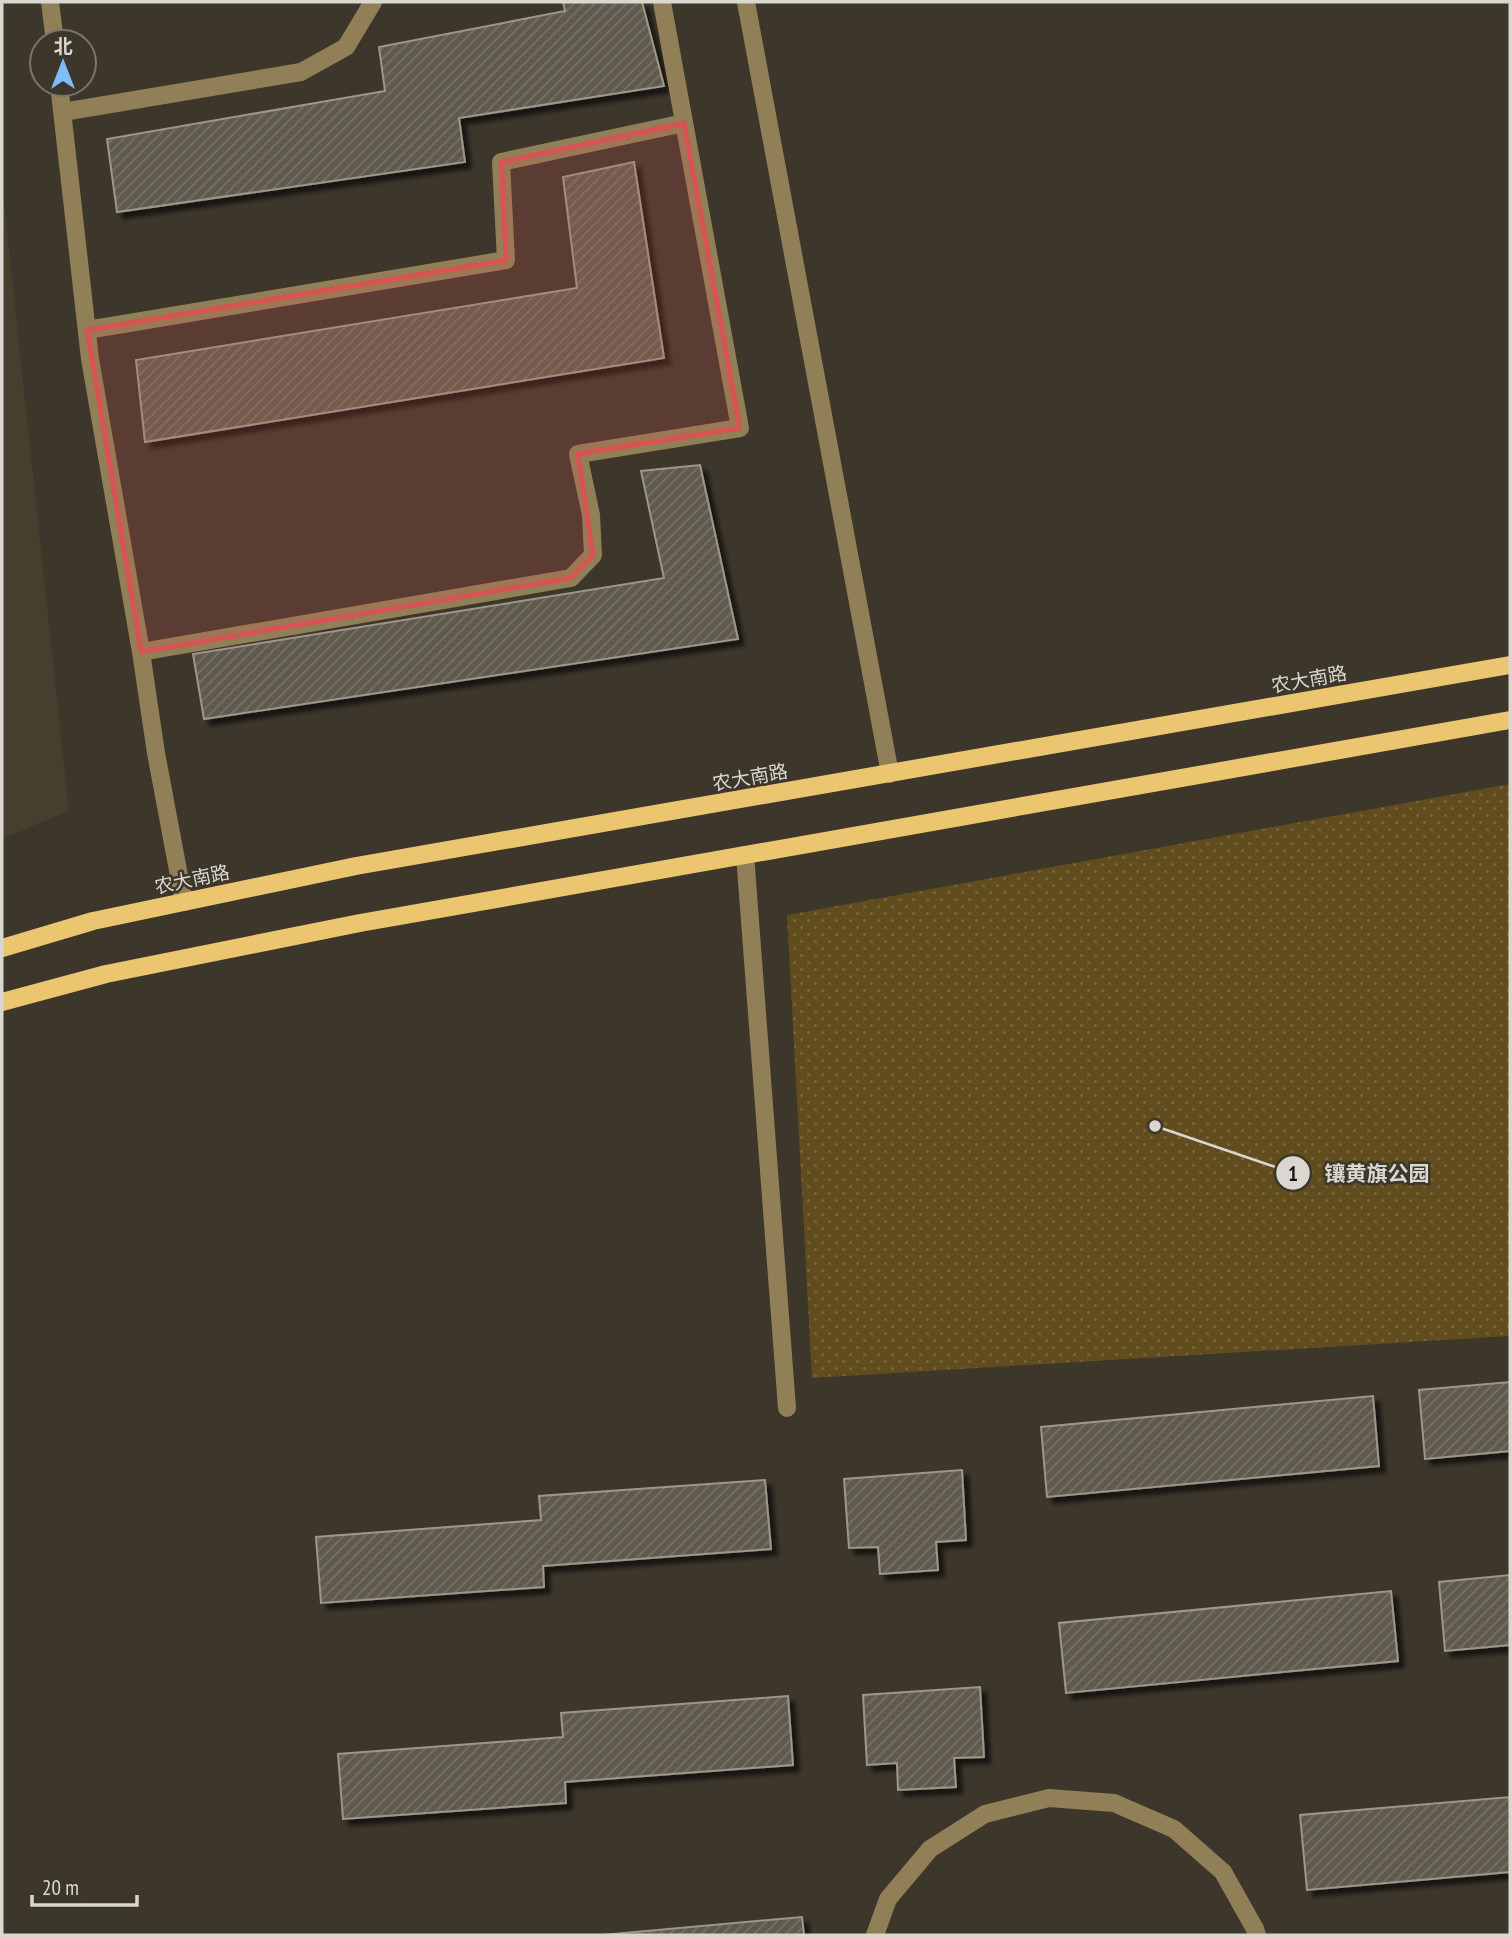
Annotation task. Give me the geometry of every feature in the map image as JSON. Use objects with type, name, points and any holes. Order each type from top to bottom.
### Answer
[{"type":"main road","name":"农大南路","points":[[2,948],[93,921],[356,866],[1510,665]]},
{"type":"main road","points":[[2,1002],[106,974],[360,923],[1510,720]]},
{"type":"street","points":[[50,2],[53,28]]},
{"type":"street","points":[[63,112],[301,72],[346,47],[373,2]]},
{"type":"street","points":[[141,652],[571,578],[593,555],[592,515],[579,454],[740,428],[662,2]]},
{"type":"street","points":[[746,2],[890,774]]},
{"type":"street","points":[[62,98],[87,330],[156,753],[184,902]]},
{"type":"street","points":[[87,330],[506,260],[501,162],[684,123]]},
{"type":"street","points":[[745,855],[787,1408]]},
{"type":"street","points":[[875,1935],[888,1899],[930,1849],[985,1814],[1049,1798],[1114,1803],[1174,1829],[1223,1872],[1256,1935]]},
{"type":"highlighted area","points":[[684,123],[740,428],[578,454],[593,555],[571,578],[141,652],[87,330],[506,260],[501,162]]},
{"type":"shaded area","points":[[2,184],[69,811],[2,839]]},
{"type":"shaded area","points":[[1510,784],[1510,1336],[812,1378],[787,915]]},
{"type":"building","points":[[563,2],[642,2],[664,86],[459,118],[465,162],[117,212],[107,139],[385,91],[379,47],[565,11]]},
{"type":"building","points":[[634,162],[664,358],[145,442],[136,360],[577,288],[563,177]]},
{"type":"building","points":[[700,465],[738,639],[204,719],[193,654],[664,578],[641,471]]},
{"type":"building","points":[[1510,1382],[1510,1451],[1425,1459],[1419,1390]]},
{"type":"building","points":[[1373,1396],[1379,1466],[1047,1497],[1041,1427]]},
{"type":"building","points":[[962,1470],[966,1540],[936,1542],[938,1570],[880,1574],[878,1547],[849,1548],[844,1479]]},
{"type":"building","points":[[765,1480],[771,1549],[543,1566],[544,1587],[321,1603],[316,1537],[541,1520],[539,1496]]},
{"type":"building","points":[[1510,1575],[1510,1645],[1445,1651],[1439,1582]]},
{"type":"building","points":[[1391,1591],[1398,1661],[1066,1693],[1059,1623]]},
{"type":"building","points":[[980,1687],[984,1757],[954,1758],[956,1787],[898,1790],[897,1763],[867,1765],[863,1695]]},
{"type":"building","points":[[788,1696],[793,1765],[565,1782],[566,1803],[343,1819],[338,1754],[563,1737],[561,1713]]},
{"type":"building","points":[[1510,1797],[1510,1872],[1307,1890],[1300,1815]]},
{"type":"building","points":[[802,1917],[804,1935],[602,1935]]},
{"type":"place","name":"镶黄旗公园","points":[[1155,1126]]}]
